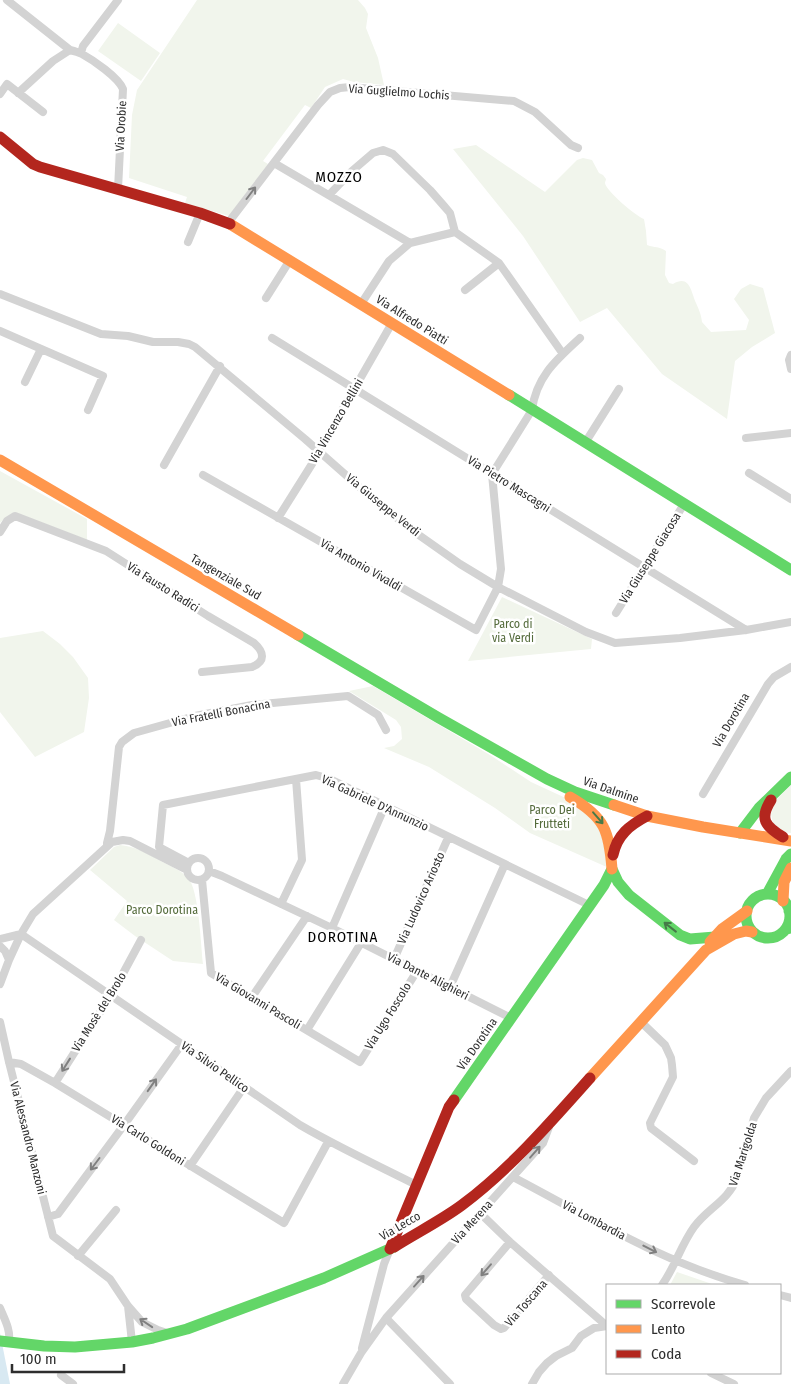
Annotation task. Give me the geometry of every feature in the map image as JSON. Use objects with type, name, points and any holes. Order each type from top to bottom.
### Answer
[{"type":"main road","name":"Via Alfredo Piatti","points":[[0,137],[40,168],[118,189],[228,223],[791,570]]},
{"type":"main road","name":"Tangenziale Sud","points":[[0,460],[439,718]]},
{"type":"main road","name":"Via Dalmine","points":[[439,718],[520,764],[575,792],[647,816],[789,840]]},
{"type":"main road","points":[[439,718],[468,740],[525,775],[585,805],[604,826],[610,844],[612,868],[618,882],[629,894],[680,935],[690,939],[715,936]]},
{"type":"main road","points":[[740,833],[758,808],[791,777]]},
{"type":"main road","points":[[778,790],[766,807],[764,821],[770,829],[789,840]]},
{"type":"main road","name":"Via Dorotina","points":[[390,1248],[450,1107],[604,884],[612,868],[614,851],[621,834],[637,821],[647,816]]},
{"type":"main road","points":[[767,894],[786,859],[791,854]]},
{"type":"main road","points":[[788,908],[776,896],[767,894],[754,899],[747,911],[748,924],[752,932],[758,936],[770,938],[782,934],[789,928],[790,920],[784,882],[791,868]]},
{"type":"main road","name":"Via Lecco","points":[[706,950],[709,943],[722,929],[747,911]]},
{"type":"main road","name":"Via Lecco","points":[[5,1342],[75,1347],[132,1342],[169,1334],[204,1323],[324,1278],[390,1248],[461,1206],[498,1176],[551,1122],[706,950],[728,936],[747,930],[752,932]]},
{"type":"street","points":[[7,0],[70,50],[81,53],[84,46],[118,0]]},
{"type":"street","points":[[18,93],[53,61],[70,50]]},
{"type":"street","name":"Via Orobie","points":[[81,53],[118,81],[122,89],[118,189]]},
{"type":"street","points":[[0,94],[7,84],[43,112]]},
{"type":"street","name":"Via Guglielmo Lochis","points":[[228,223],[318,105],[330,92],[340,88],[370,88],[514,101],[535,112],[572,145],[578,148]]},
{"type":"street","points":[[329,195],[352,170],[373,153],[383,150],[393,154],[430,190],[450,213],[454,232],[499,263],[562,354]]},
{"type":"street","points":[[274,163],[410,243]]},
{"type":"street","points":[[188,242],[200,213]]},
{"type":"street","points":[[361,304],[389,261],[410,243],[454,232]]},
{"type":"street","points":[[266,298],[290,260]]},
{"type":"street","points":[[465,290],[499,263]]},
{"type":"street","name":"Via Giuseppe Verdi","points":[[0,294],[101,334],[128,336],[153,342],[178,342],[194,346],[220,366],[373,499],[416,533],[460,564],[498,587],[586,632],[616,643],[680,638],[791,622]]},
{"type":"street","name":"Via Vincenzo Bellini","points":[[278,518],[319,452],[392,323]]},
{"type":"street","points":[[0,331],[103,376],[88,410]]},
{"type":"street","name":"Via Pietro Mascagni","points":[[272,338],[746,630]]},
{"type":"street","points":[[498,587],[502,569],[492,474],[532,410],[533,402],[543,376],[562,354],[580,338]]},
{"type":"street","points":[[25,382],[41,349]]},
{"type":"street","points":[[791,355],[789,360],[791,369]]},
{"type":"street","points":[[164,464],[220,366]]},
{"type":"street","points":[[585,443],[619,389]]},
{"type":"street","points":[[746,438],[791,433]]},
{"type":"street","points":[[749,473],[791,499]]},
{"type":"street","name":"Via Antonio Vivaldi","points":[[203,475],[476,630],[498,587]]},
{"type":"street","name":"Via Giuseppe Giacosa","points":[[616,613],[684,504]]},
{"type":"street","name":"Via Fausto Radici","points":[[0,532],[7,521],[15,516],[106,551],[208,616],[254,642],[262,654],[262,658],[252,667],[202,672]]},
{"type":"street","name":"Via Dorotina","points":[[704,794],[768,684],[774,677],[791,667]]},
{"type":"street","name":"Via Fratelli Bonacina","points":[[108,846],[119,747],[122,742],[134,733],[195,716],[252,705],[348,696],[378,715],[386,730]]},
{"type":"street","name":"Via Gabriele D'Annunzio","points":[[188,866],[159,847],[163,805],[316,775],[323,776],[589,905]]},
{"type":"street","points":[[281,904],[302,860],[296,779]]},
{"type":"street","points":[[332,928],[385,806]]},
{"type":"street","name":"Via Ludovico Ariosto","points":[[394,959],[448,838]]},
{"type":"street","points":[[1,979],[21,934],[33,914],[108,846],[116,841],[130,841],[188,866],[189,875],[193,879],[202,880],[209,872]]},
{"type":"street","name":"Via Dante Alighieri","points":[[188,866],[196,859],[201,859],[205,861],[209,872],[222,876],[332,928],[511,1018]]},
{"type":"street","points":[[450,987],[505,864]]},
{"type":"street","name":"Via Giovanni Pascoli","points":[[202,880],[212,972],[360,1062]]},
{"type":"street","points":[[252,997],[307,916]]},
{"type":"street","points":[[0,939],[21,934]]},
{"type":"street","name":"Via Silvio Pellico","points":[[21,934],[244,1087],[328,1142],[417,1185]]},
{"type":"street","name":"Via Mosè del Brolo","points":[[54,1083],[111,995],[141,940]]},
{"type":"street","points":[[307,1030],[361,943]]},
{"type":"street","points":[[0,946],[9,960]]},
{"type":"street","name":"Via Ugo Foscolo","points":[[360,1062],[417,970]]},
{"type":"street","name":"Via Alessandro Manzoni","points":[[0,1022],[49,1221]]},
{"type":"street","points":[[641,1022],[666,1045],[672,1065],[673,1076],[650,1123],[651,1128],[694,1161]]},
{"type":"street","points":[[169,1334],[142,1322],[128,1306],[110,1279],[53,1236],[49,1221],[58,1214],[182,1044]]},
{"type":"street","name":"Via Carlo Goldoni","points":[[9,1062],[21,1064],[54,1083],[284,1223],[328,1142]]},
{"type":"street","name":"Via Marigolda","points":[[663,1284],[676,1261],[684,1242],[702,1216],[728,1195],[734,1187],[754,1118],[766,1098],[791,1071]]},
{"type":"street","points":[[190,1166],[244,1087]]},
{"type":"street","name":"Via Merena","points":[[343,1384],[361,1353],[386,1318],[543,1143],[551,1122]]},
{"type":"street","name":"Via Lombardia","points":[[513,1177],[654,1252],[715,1277],[741,1284]]},
{"type":"street","points":[[78,1256],[116,1210]]},
{"type":"street","name":"Via Toscana","points":[[480,1213],[510,1242],[606,1325]]},
{"type":"street","name":"Via Toscana","points":[[510,1242],[465,1295],[466,1299],[494,1325],[501,1329],[504,1328],[549,1275]]},
{"type":"street","name":"Via Merena","points":[[361,1353],[390,1248]]},
{"type":"street","points":[[128,1306],[132,1342]]},
{"type":"street","points":[[0,1308],[10,1337],[5,1342]]},
{"type":"street","points":[[371,1313],[374,1325],[379,1325],[386,1318],[450,1384]]},
{"type":"street","points":[[532,1384],[547,1363],[572,1348],[580,1336],[594,1328],[606,1326]]},
{"type":"street","points":[[713,1374],[734,1384]]},
{"type":"street","points":[[61,1375],[73,1384]]},
{"type":"green space","points":[[197,0],[358,0],[368,14],[366,28],[378,58],[384,85],[343,79],[325,87],[311,108],[305,105],[263,161],[268,164],[229,216],[185,203],[187,197],[129,178],[132,115],[137,90]]},
{"type":"green space","points":[[118,23],[160,53],[141,81],[98,51]]},
{"type":"green space","points":[[476,145],[545,192],[577,160],[583,158],[592,160],[599,173],[606,179],[605,183],[610,192],[644,219],[647,245],[666,251],[665,275],[669,283],[673,284],[683,281],[689,286],[700,312],[702,322],[711,332],[746,330],[749,320],[734,299],[741,289],[750,284],[763,288],[775,333],[752,347],[735,361],[727,419],[662,374],[607,308],[580,322],[523,236],[453,149]]},
{"type":"green space","points":[[0,471],[87,519],[87,540],[21,515],[9,516],[0,523]]},
{"type":"green space","name":"Parco di via Verdi","points":[[502,597],[592,639],[591,649],[468,661]]},
{"type":"green space","points":[[43,631],[73,657],[88,678],[89,698],[84,732],[35,757],[0,712],[0,638]]},
{"type":"green space","name":"Parco Dei Frutteti","points":[[373,686],[490,755],[531,782],[582,807],[600,829],[609,868],[530,833],[495,808],[429,767],[384,748],[394,746],[402,739],[401,727],[396,720],[349,691]]},
{"type":"green space","points":[[791,785],[791,833],[783,832],[773,823],[771,814],[776,800]]},
{"type":"green space","name":"Parco Dorotina","points":[[120,845],[145,852],[178,870],[188,878],[195,894],[203,964],[173,961],[114,920],[127,901],[90,870],[114,847]]},
{"type":"green space","points":[[677,1272],[712,1284],[671,1284]]},
{"type":"shaded area","points":[[0,1333],[10,1384],[0,1384]]},
{"type":"traffic: fast","points":[[509,395],[791,570]]},
{"type":"traffic: fast","points":[[298,635],[547,779],[575,792],[614,805]]},
{"type":"traffic: fast","points":[[740,833],[759,808],[791,777]]},
{"type":"traffic: fast","points":[[767,894],[786,859],[791,854]]},
{"type":"traffic: fast","points":[[612,869],[618,882],[629,895],[680,935],[690,939],[715,937]]},
{"type":"traffic: fast","points":[[454,1100],[604,885],[612,869]]},
{"type":"traffic: fast","points":[[768,894],[780,898],[786,904],[790,916],[786,928],[780,934],[768,938],[756,934],[750,928],[746,916],[750,904],[756,898],[768,894]]},
{"type":"traffic: fast","points":[[786,929],[791,928]]},
{"type":"traffic: fast","points":[[0,1341],[75,1347],[132,1342],[153,1338],[187,1329],[324,1278],[394,1247]]},
{"type":"traffic: slow","points":[[230,224],[509,395]]},
{"type":"traffic: slow","points":[[0,460],[298,635]]},
{"type":"traffic: slow","points":[[570,797],[591,811],[603,826],[607,835],[612,869]]},
{"type":"traffic: slow","points":[[614,805],[647,816],[791,841]]},
{"type":"traffic: slow","points":[[783,901],[784,882],[791,868]]},
{"type":"traffic: slow","points":[[710,942],[722,929],[747,911]]},
{"type":"traffic: slow","points":[[590,1078],[706,950],[734,934],[746,931],[752,932]]},
{"type":"traffic: jam","points":[[0,137],[33,164],[40,167],[200,213],[230,224]]},
{"type":"traffic: jam","points":[[771,800],[765,812],[766,822],[783,837]]},
{"type":"traffic: jam","points":[[613,855],[625,831],[647,816]]},
{"type":"traffic: jam","points":[[394,1247],[446,1216],[480,1191],[529,1145],[590,1078]]},
{"type":"traffic: jam","points":[[390,1249],[449,1107],[454,1100]]},
{"type":"district","name":"MOZZO","points":[[339,177]]},
{"type":"district","name":"DOROTINA","points":[[343,937]]}]
